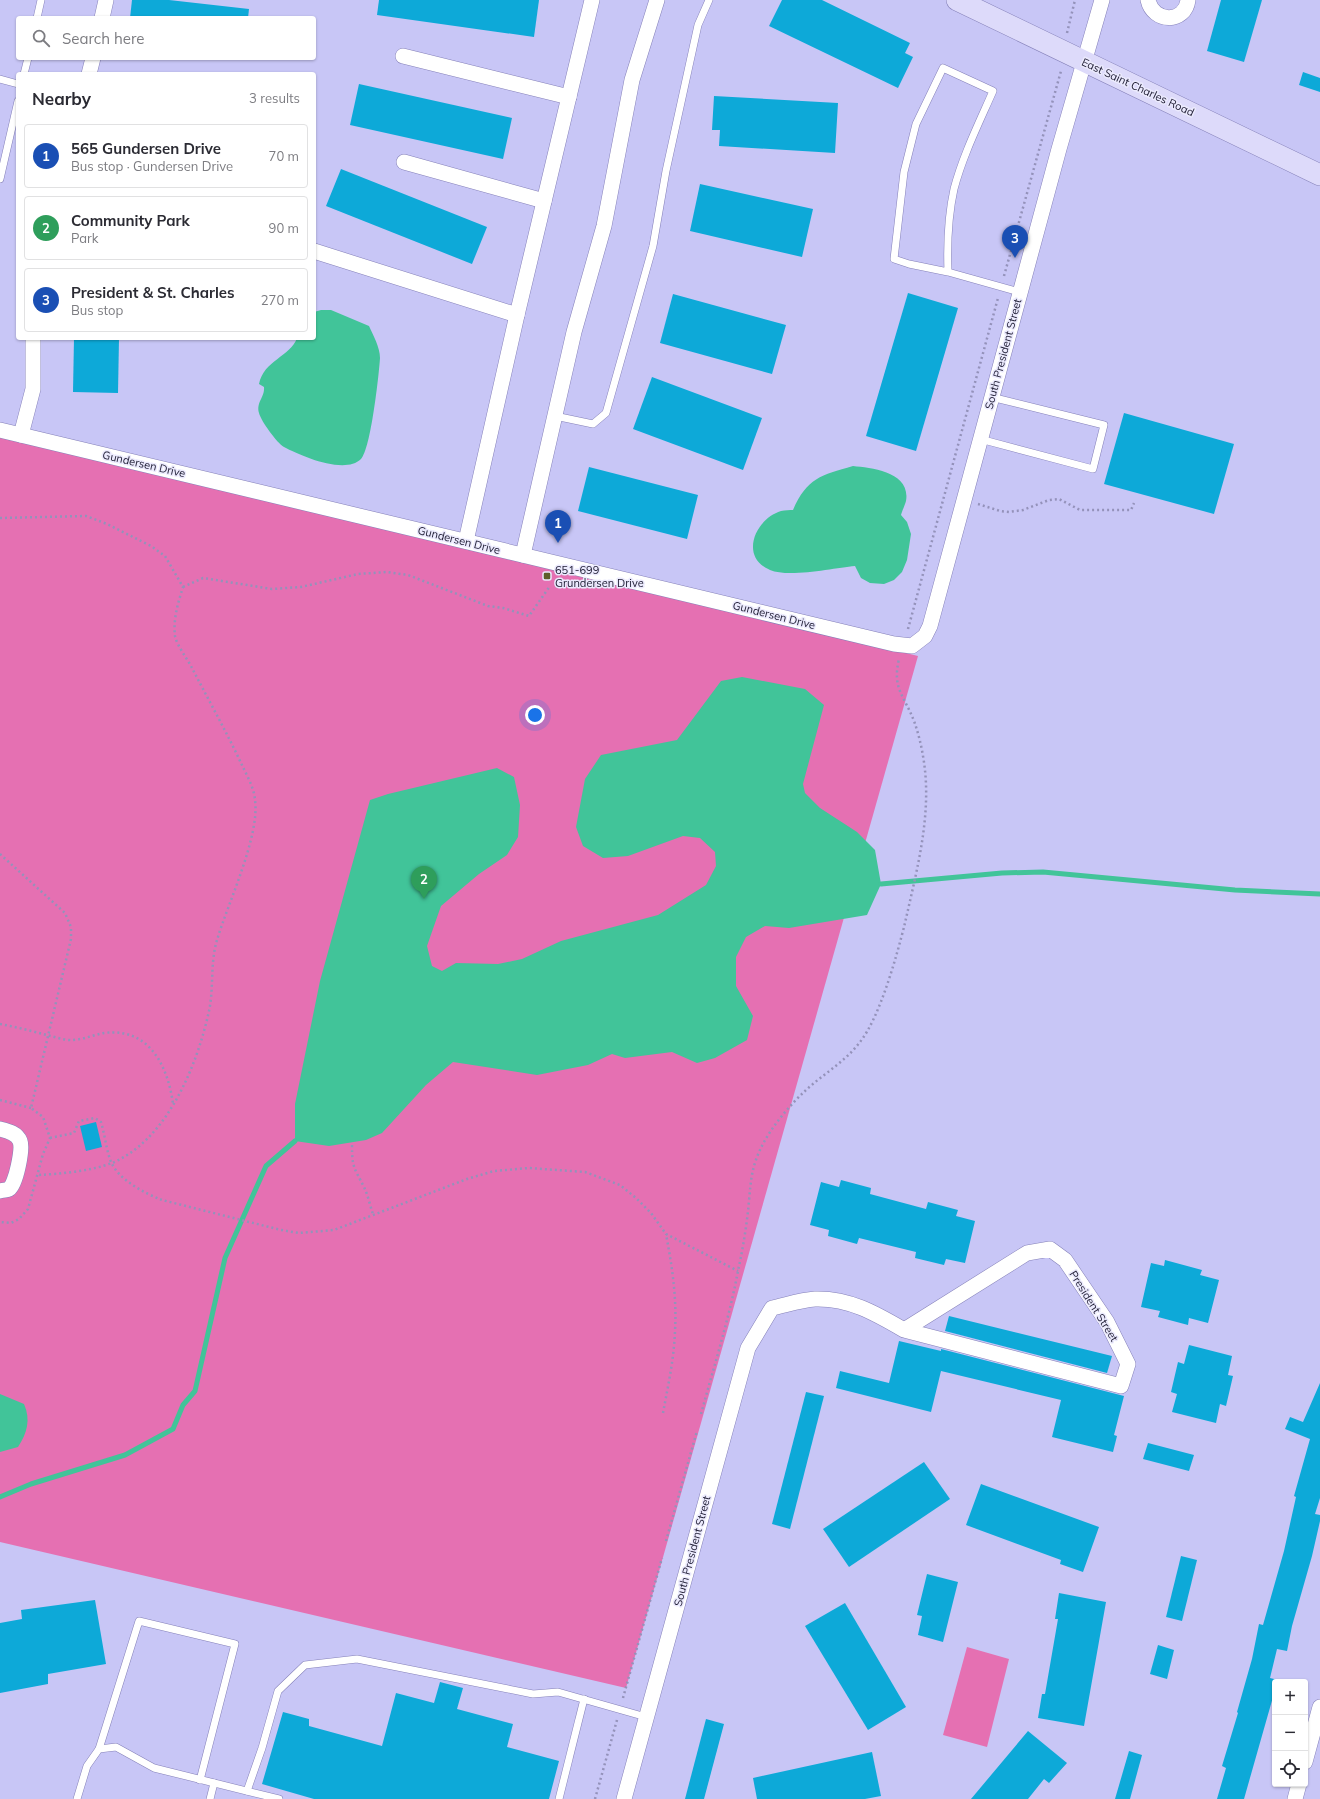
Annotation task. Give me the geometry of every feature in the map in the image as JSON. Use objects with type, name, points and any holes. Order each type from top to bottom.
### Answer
[{"type":"street","points":[[102,16],[106,0]]},
{"type":"street","points":[[466,541],[517,315],[592,0]]},
{"type":"street","points":[[523,555],[574,332],[604,226],[632,80],[657,0]]},
{"type":"street","name":"East Saint Charles Road","points":[[957,0],[1320,175]]},
{"type":"street","points":[[1084,62],[1102,0]]},
{"type":"street","points":[[1148,0],[1153,11],[1165,18],[1179,15],[1184,11],[1188,0]]},
{"type":"street","points":[[403,56],[569,97]]},
{"type":"street","points":[[90,72],[92,60]]},
{"type":"street","name":"South President Street","points":[[918,643],[925,636],[930,626],[991,397],[1084,62]]},
{"type":"street","points":[[404,162],[544,201]]},
{"type":"street","points":[[316,252],[517,315]]},
{"type":"street","points":[[21,435],[33,389],[33,340]]},
{"type":"street","name":"Gundersen Drive","points":[[0,430],[903,646],[912,646],[918,643]]},
{"type":"street","points":[[0,1129],[14,1133],[20,1141],[22,1149],[14,1182],[9,1188],[0,1191]]},
{"type":"street","name":"President Street","points":[[772,1308],[814,1299],[845,1301],[872,1311],[904,1330],[1121,1386],[1128,1364],[1107,1322],[1070,1266],[1065,1260],[1050,1249],[1027,1253],[904,1330]]},
{"type":"street","name":"South President Street","points":[[624,1799],[748,1348],[772,1308]]},
{"type":"street","points":[[1308,1751],[1320,1707]]},
{"type":"street","points":[[1295,1799],[1298,1787]]},
{"type":"lane","points":[[37,16],[41,0]]},
{"type":"lane","points":[[555,416],[593,424],[606,413],[653,246],[666,171],[698,25],[709,0]]},
{"type":"lane","points":[[24,72],[28,60]]},
{"type":"lane","points":[[948,272],[947,246],[954,190],[971,140],[993,92],[943,68],[916,124],[904,172],[894,259],[1020,292]]},
{"type":"lane","points":[[0,79],[16,83]]},
{"type":"lane","points":[[0,179],[16,110]]},
{"type":"lane","points":[[980,439],[1093,469],[1104,425],[991,397]]},
{"type":"lane","points":[[77,1799],[87,1766],[99,1749],[140,1621],[235,1644],[200,1780]]},
{"type":"lane","points":[[247,1791],[262,1748],[278,1691],[305,1665],[357,1660],[533,1694],[558,1692],[620,1711],[646,1717]]},
{"type":"lane","points":[[559,1799],[584,1699]]},
{"type":"lane","points":[[99,1749],[116,1747],[154,1768],[270,1798],[280,1799]]},
{"type":"lane","points":[[210,1799],[214,1783]]},
{"type":"path","points":[[1069,22],[1075,0]]},
{"type":"path","points":[[1005,275],[1061,72]]},
{"type":"path","points":[[908,630],[998,299]]},
{"type":"path","points":[[974,503],[1000,512],[1022,510],[1049,500],[1059,499],[1080,510],[1114,509],[1125,511],[1131,510],[1134,503]]},
{"type":"path","points":[[0,518],[86,516],[108,524],[151,546],[165,556],[183,587],[176,612],[175,638],[243,767],[255,798],[256,815],[247,854],[216,943],[209,1009],[203,1036],[173,1105],[148,1139],[112,1163],[68,1173],[38,1175]]},
{"type":"path","points":[[183,587],[203,578],[272,588],[301,587],[345,576],[387,572],[408,575],[488,606],[503,608],[530,616],[550,586]]},
{"type":"path","points":[[701,1414],[738,1271],[749,1202],[750,1180],[756,1160],[764,1142],[783,1116],[805,1091],[847,1056],[861,1041],[870,1025],[882,997],[904,924],[917,868],[926,808],[923,758],[914,720],[896,683],[898,659]]},
{"type":"path","points":[[0,854],[65,912],[71,927],[71,939],[31,1108]]},
{"type":"path","points":[[0,1024],[71,1040],[103,1033],[121,1032],[134,1037],[149,1046],[159,1060],[171,1088],[173,1105]]},
{"type":"path","points":[[0,1100],[31,1108],[43,1117],[50,1138],[43,1154],[28,1209],[19,1219],[11,1223],[0,1222]]},
{"type":"path","points":[[50,1138],[74,1133],[79,1121],[95,1118],[101,1122],[112,1163],[128,1182],[143,1193],[162,1200],[281,1230],[299,1233],[334,1230],[467,1178],[494,1171],[529,1168],[585,1172],[620,1185],[651,1213],[666,1234],[674,1283],[675,1330],[673,1354],[663,1413]]},
{"type":"path","points":[[352,1145],[352,1163],[355,1174],[364,1188],[373,1214]]},
{"type":"path","points":[[666,1234],[738,1271]]},
{"type":"path","points":[[666,1541],[696,1431]]},
{"type":"path","points":[[595,1799],[662,1558]]},
{"type":"shaded area","points":[[331,310],[369,326],[380,354],[374,411],[365,452],[361,459],[354,463],[345,465],[334,465],[312,459],[284,447],[277,441],[266,426],[260,417],[258,409],[264,391],[264,387],[259,384],[266,369],[289,350],[296,340],[316,340],[316,311]]},
{"type":"shaded area","points":[[0,430],[918,656],[626,1688],[0,1542]]},
{"type":"shaded area","points":[[853,466],[870,468],[888,473],[902,484],[906,491],[906,501],[901,515],[907,522],[911,534],[907,560],[902,572],[894,580],[884,584],[870,583],[861,578],[855,566],[812,572],[788,573],[770,570],[761,564],[755,556],[753,548],[754,539],[764,522],[772,515],[781,511],[793,510],[798,499],[816,479],[832,472]]},
{"type":"shaded area","points":[[742,677],[805,689],[824,705],[803,784],[805,793],[820,808],[857,832],[875,850],[881,884],[867,915],[789,928],[765,926],[746,937],[736,957],[736,986],[753,1016],[747,1040],[715,1058],[697,1063],[672,1052],[625,1058],[612,1054],[588,1065],[537,1075],[453,1062],[426,1085],[382,1133],[366,1140],[329,1146],[295,1141],[295,1104],[320,981],[370,800],[388,794],[497,768],[514,777],[520,805],[518,837],[507,855],[479,874],[441,906],[427,946],[432,966],[442,971],[456,963],[498,964],[522,959],[561,941],[658,915],[706,885],[716,866],[715,852],[700,838],[683,836],[628,856],[603,858],[583,846],[576,827],[585,779],[601,755],[677,740],[721,681]]},
{"type":"shaded area","points":[[0,1394],[24,1404],[28,1421],[24,1437],[18,1447],[0,1452]]},
{"type":"shaded area","points":[[967,1647],[1009,1659],[987,1747],[943,1735]]},
{"type":"building","points":[[132,0],[169,0],[249,9],[248,16],[130,16]]},
{"type":"building","points":[[379,0],[539,0],[534,37],[377,15]]},
{"type":"building","points":[[782,0],[822,0],[910,43],[905,53],[913,57],[898,88],[769,26]]},
{"type":"building","points":[[1221,0],[1262,0],[1244,62],[1207,51]]},
{"type":"building","points":[[1303,72],[1320,78],[1320,92],[1299,85]]},
{"type":"building","points":[[359,84],[512,118],[503,159],[350,125]]},
{"type":"building","points":[[714,96],[838,103],[835,153],[719,146],[720,130],[712,130]]},
{"type":"building","points":[[341,169],[487,227],[472,264],[326,206]]},
{"type":"building","points":[[700,184],[813,209],[802,257],[690,231]]},
{"type":"building","points":[[908,293],[958,308],[916,451],[866,436]]},
{"type":"building","points":[[673,294],[786,325],[772,374],[660,343]]},
{"type":"building","points":[[74,340],[119,340],[118,393],[73,392]]},
{"type":"building","points":[[652,377],[762,418],[743,470],[633,429]]},
{"type":"building","points":[[1124,413],[1234,444],[1214,514],[1104,484]]},
{"type":"building","points":[[589,467],[698,495],[687,539],[578,511]]},
{"type":"building","points":[[96,1122],[102,1147],[86,1151],[80,1126]]},
{"type":"building","points":[[841,1180],[871,1188],[870,1194],[926,1209],[928,1202],[958,1210],[956,1216],[975,1221],[965,1263],[946,1259],[944,1265],[915,1258],[916,1252],[859,1238],[857,1244],[828,1236],[829,1230],[810,1225],[821,1182],[839,1187]]},
{"type":"building","points":[[1165,1260],[1202,1270],[1200,1275],[1219,1280],[1208,1323],[1189,1318],[1188,1325],[1158,1317],[1160,1311],[1141,1307],[1151,1263],[1164,1266]]},
{"type":"building","points":[[949,1316],[1112,1356],[1107,1373],[945,1331]]},
{"type":"building","points":[[899,1341],[941,1351],[941,1349],[1124,1396],[1114,1435],[1117,1436],[1113,1452],[1052,1437],[1061,1400],[941,1371],[931,1412],[836,1388],[840,1371],[889,1383]]},
{"type":"building","points":[[1189,1345],[1232,1356],[1228,1375],[1233,1376],[1226,1406],[1220,1404],[1216,1423],[1172,1412],[1177,1394],[1171,1392],[1178,1362],[1184,1364]]},
{"type":"building","points":[[1320,1383],[1320,1498],[1315,1514],[1320,1515],[1320,1521],[1312,1556],[1292,1626],[1287,1651],[1277,1649],[1270,1678],[1274,1679],[1272,1679],[1272,1701],[1244,1799],[1217,1799],[1226,1768],[1222,1766],[1238,1713],[1237,1712],[1252,1659],[1259,1624],[1263,1625],[1284,1551],[1296,1497],[1294,1496],[1310,1439],[1285,1429],[1290,1417],[1303,1422]]},
{"type":"building","points":[[806,1392],[824,1396],[790,1529],[772,1524]]},
{"type":"building","points":[[1148,1443],[1194,1455],[1189,1471],[1143,1459]]},
{"type":"building","points":[[924,1462],[950,1499],[849,1567],[823,1529]]},
{"type":"building","points":[[981,1484],[1099,1527],[1083,1572],[1060,1564],[1061,1560],[966,1525]]},
{"type":"building","points":[[1181,1556],[1197,1560],[1182,1621],[1166,1617]]},
{"type":"building","points":[[927,1574],[958,1582],[943,1642],[918,1635],[922,1616],[917,1615]]},
{"type":"building","points":[[1059,1593],[1106,1602],[1084,1726],[1038,1718],[1042,1694],[1045,1694],[1058,1619],[1055,1619]]},
{"type":"building","points":[[95,1600],[106,1664],[48,1674],[48,1684],[0,1693],[0,1623],[22,1619],[21,1610]]},
{"type":"building","points":[[845,1603],[906,1707],[868,1730],[805,1626]]},
{"type":"building","points":[[1158,1645],[1174,1650],[1167,1679],[1150,1674]]},
{"type":"building","points":[[440,1682],[463,1688],[457,1709],[513,1724],[507,1747],[559,1761],[549,1799],[314,1799],[262,1784],[283,1712],[309,1719],[309,1726],[382,1746],[396,1693],[434,1703]]},
{"type":"building","points":[[706,1719],[724,1724],[704,1799],[685,1799]]},
{"type":"building","points":[[1028,1731],[1067,1763],[1049,1783],[1044,1779],[1028,1799],[971,1799]]},
{"type":"building","points":[[1129,1751],[1142,1755],[1130,1799],[1115,1799]]},
{"type":"building","points":[[872,1752],[881,1796],[865,1799],[757,1799],[753,1778]]},
{"type":"waterway","points":[[881,884],[1002,873],[1043,872],[1235,890],[1320,894]]},
{"type":"waterway","points":[[0,1497],[31,1484],[125,1455],[173,1429],[183,1405],[195,1391],[225,1258],[266,1166],[295,1141]]},
{"type":"place","name":"President & St. Charles","points":[[1015,258]]},
{"type":"place","name":"565 Gundersen Drive","points":[[558,543]]},
{"type":"place","name":"651-699 Grundersen Drive","points":[[547,576]]},
{"type":"place","name":"Community Park","points":[[424,899]]}]
